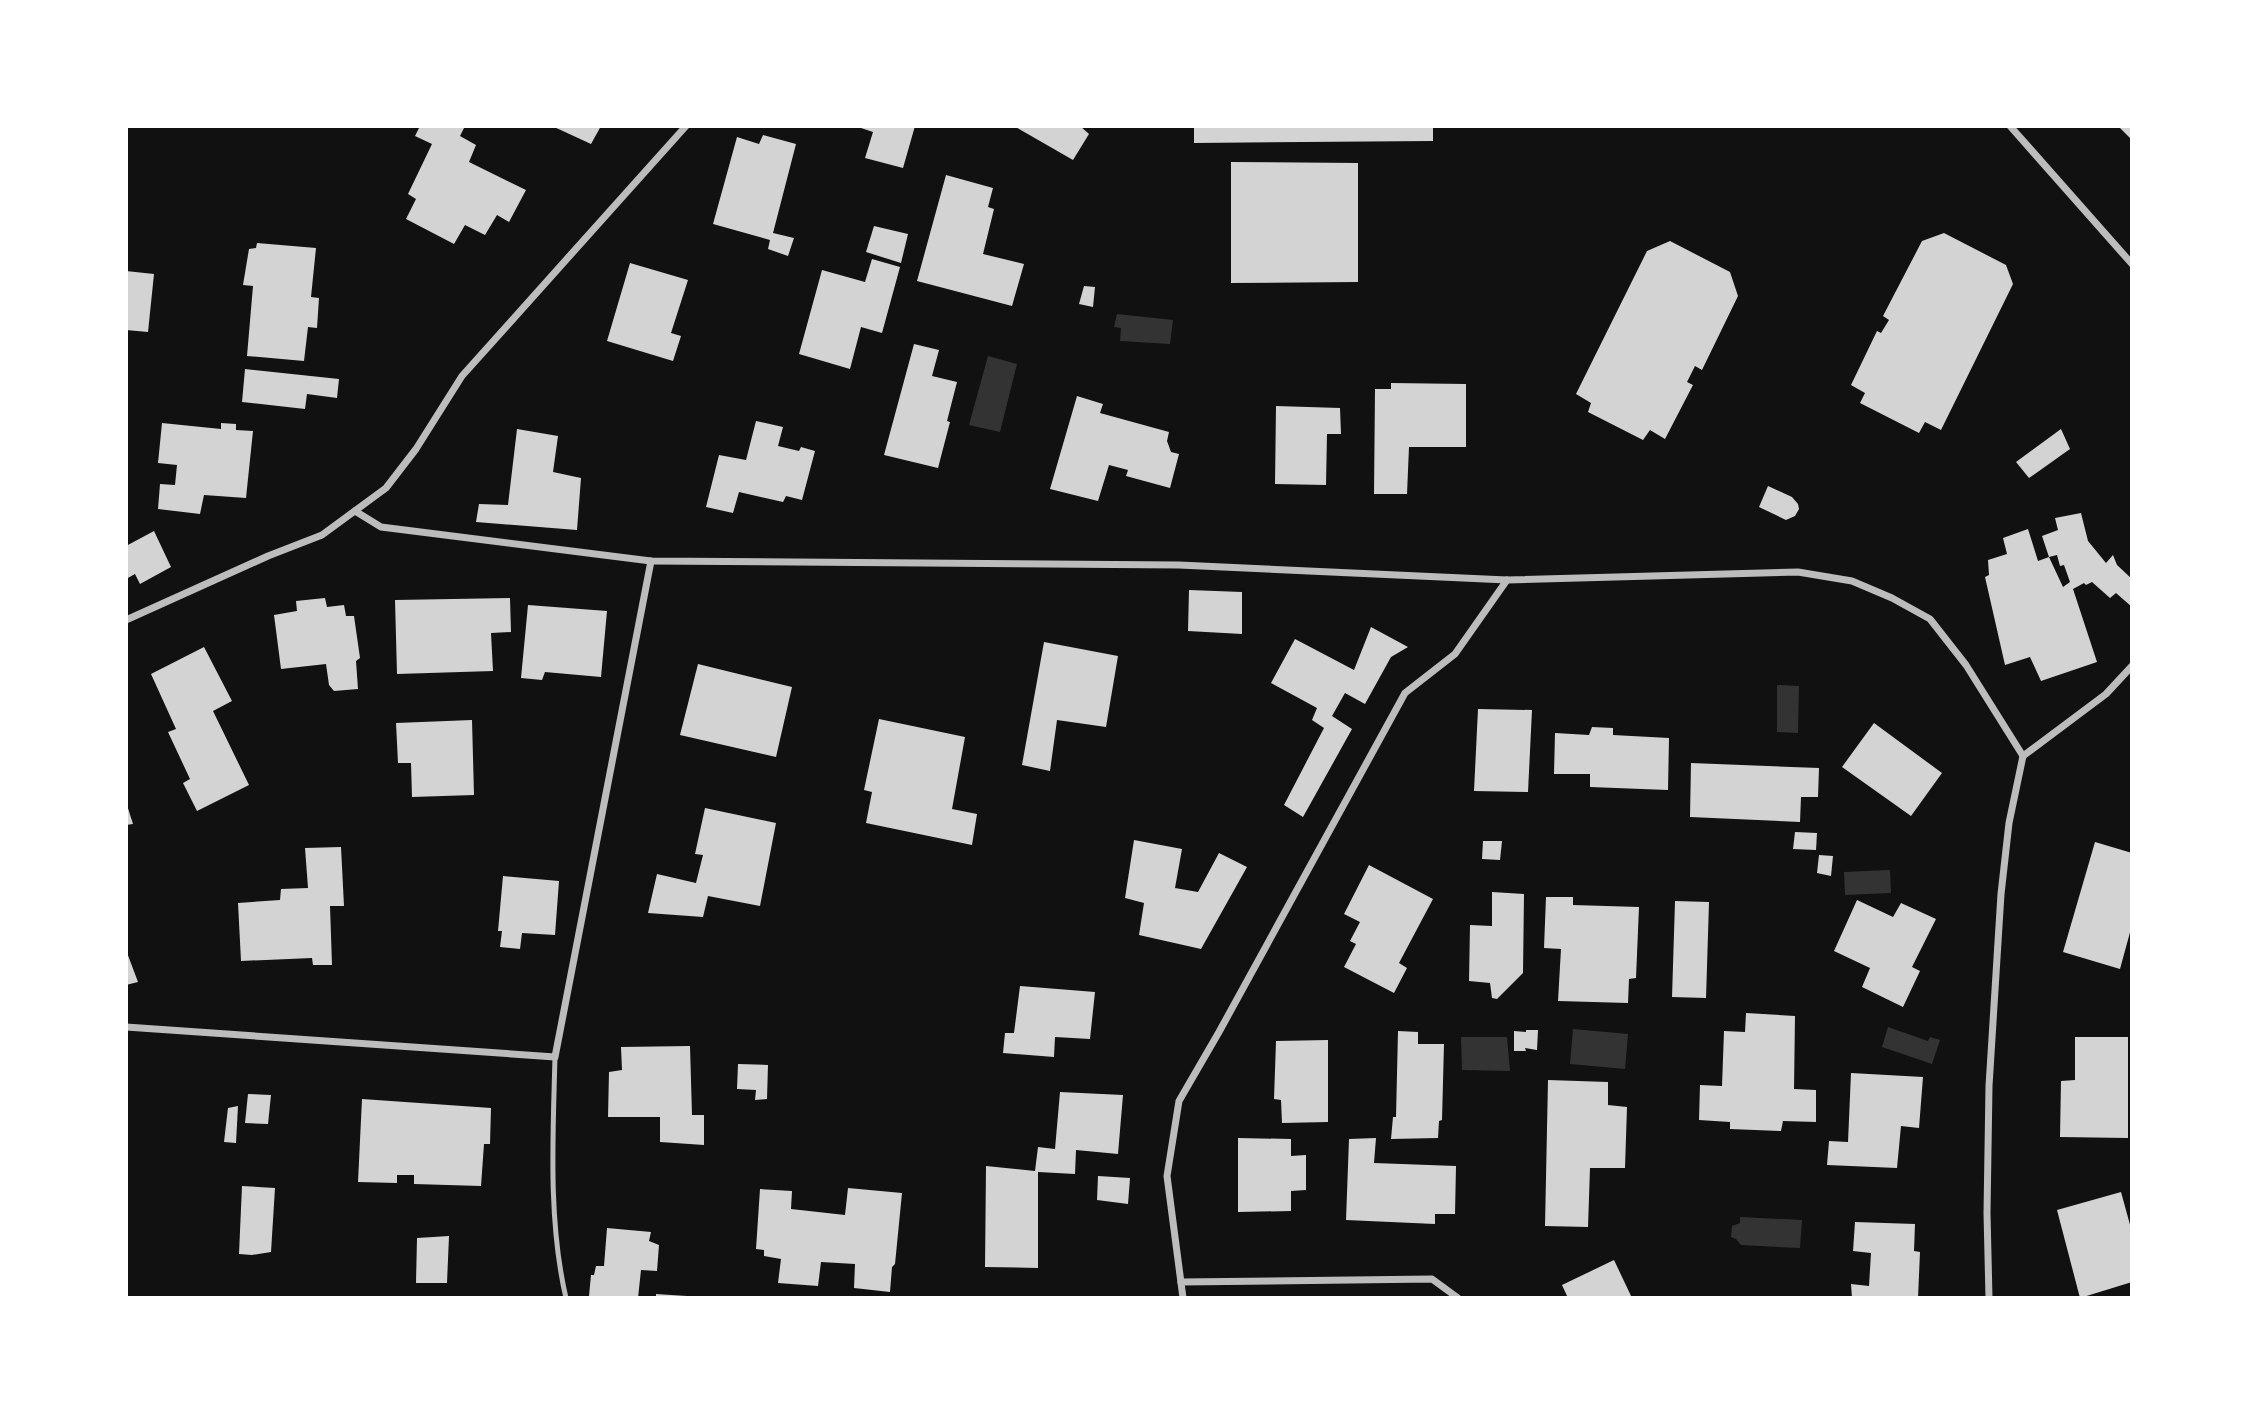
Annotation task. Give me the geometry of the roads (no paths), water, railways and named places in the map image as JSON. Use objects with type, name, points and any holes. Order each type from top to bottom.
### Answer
[{"type":"street","points":[[126,620],[268,555],[323,535],[386,488],[416,449],[462,376],[686,126]]},
{"type":"street","points":[[2010,126],[2132,264]]},
{"type":"street","points":[[355,512],[381,527],[651,561],[1179,565],[1507,580],[1798,572],[1852,581],[1892,598],[1930,619],[1966,665],[2023,756]]},
{"type":"street","points":[[126,1027],[555,1057],[651,561]]},
{"type":"street","points":[[1183,1298],[1167,1176],[1179,1101],[1405,693],[1455,654],[1507,580]]},
{"type":"street","points":[[1989,1298],[1989,1087],[2001,894],[2009,823],[2023,756],[2106,694],[2132,666]]},
{"type":"street","points":[[1181,1282],[1432,1279],[1458,1298]]},
{"type":"lane","points":[[555,1057],[553,1149],[558,1264],[566,1298]]}]
